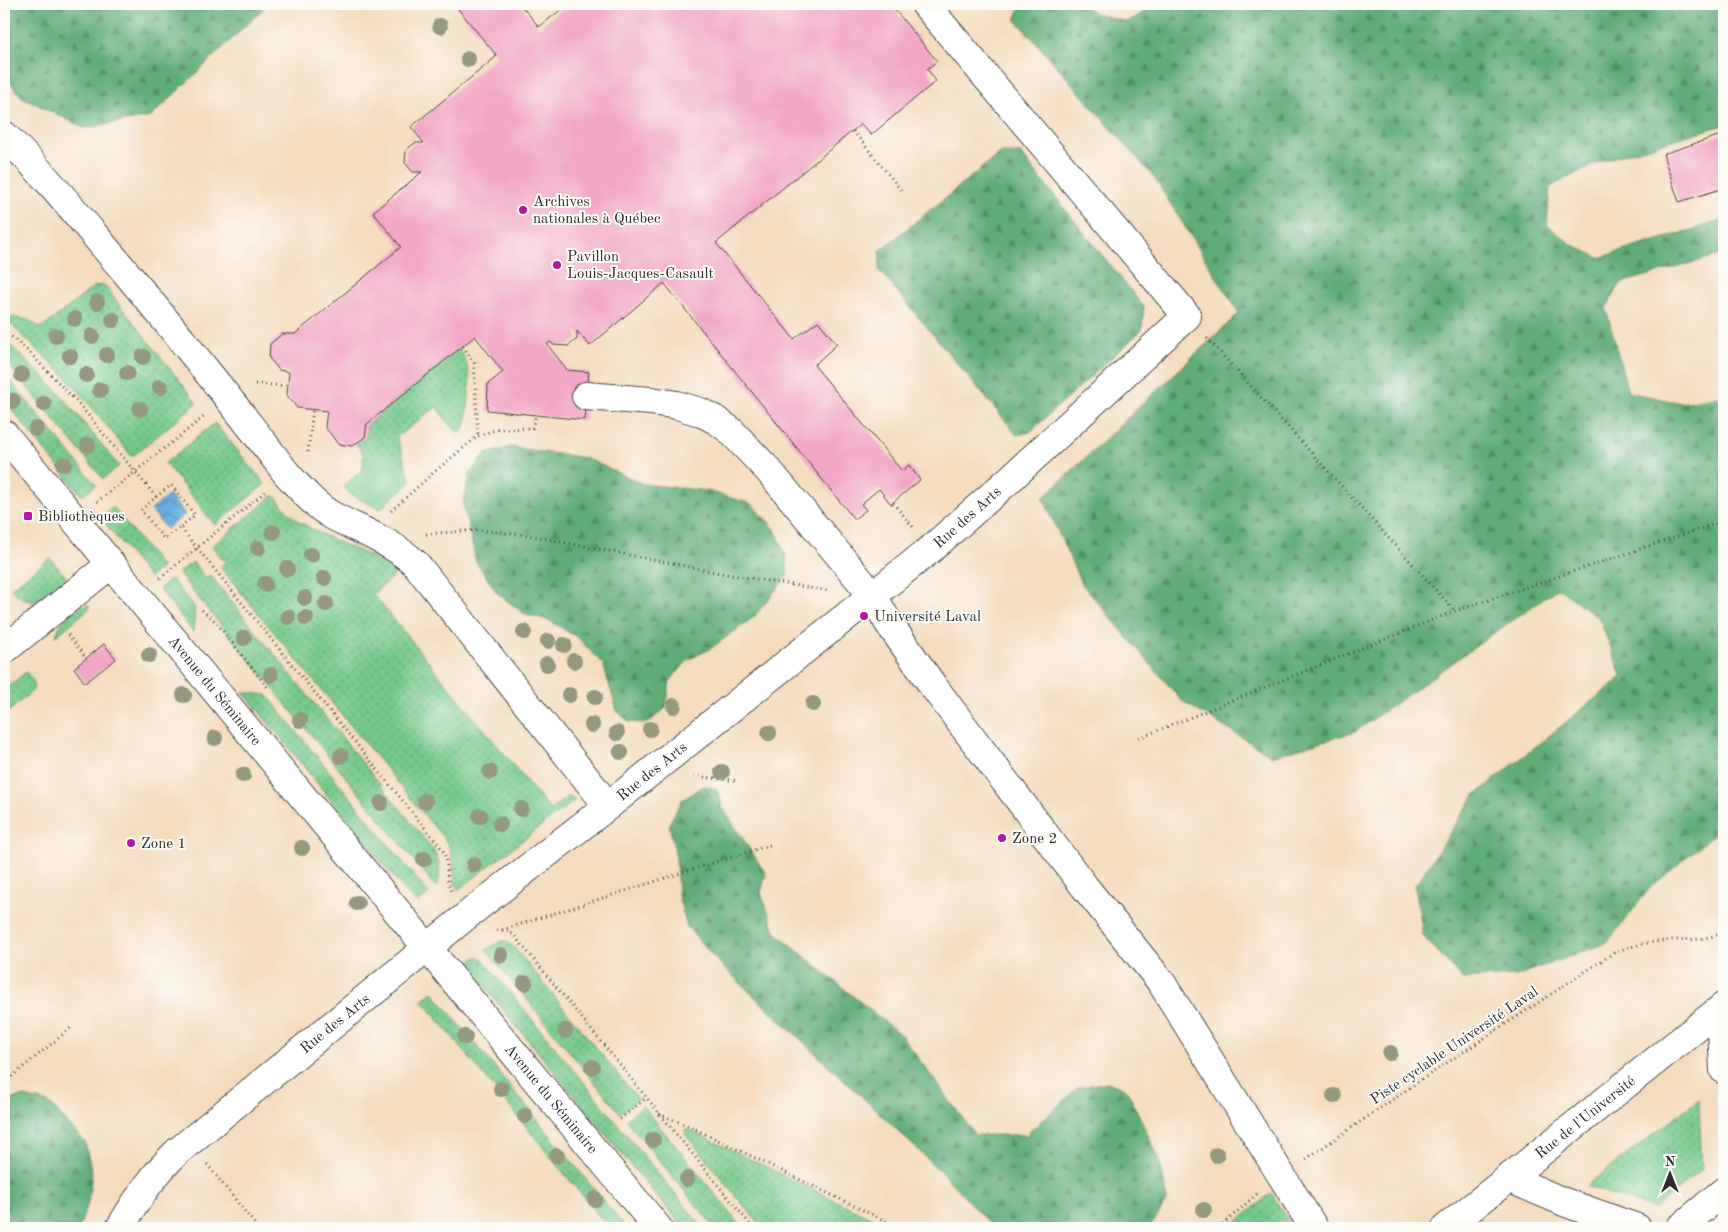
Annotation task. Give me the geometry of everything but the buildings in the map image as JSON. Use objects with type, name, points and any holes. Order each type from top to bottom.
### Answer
[{"type":"street","points":[[925,4],[1188,316]]},
{"type":"street","points":[[4,135],[44,175],[84,221],[186,344],[287,474],[317,504],[332,515],[402,550],[424,573],[608,806]]},
{"type":"street","name":"Rue des Arts","points":[[120,1228],[145,1187],[159,1169],[177,1152],[470,913],[608,806],[868,590],[931,549],[1188,316]]},
{"type":"street","points":[[586,396],[651,401],[677,405],[700,412],[730,430],[769,471],[868,590],[933,686],[1084,886],[1161,982],[1314,1228]]},
{"type":"street","name":"Avenue du Séminaire","points":[[4,434],[658,1228]]},
{"type":"street","points":[[4,650],[111,564]]},
{"type":"street","points":[[1723,1008],[1724,1070]]},
{"type":"street","name":"Rue de l'Université","points":[[1459,1224],[1508,1178],[1723,1008]]},
{"type":"street","points":[[1508,1178],[1564,1202],[1637,1228]]},
{"type":"street","points":[[1680,1228],[1724,1191]]},
{"type":"path","points":[[853,131],[902,191]]},
{"type":"path","points":[[1188,316],[1455,611]]},
{"type":"path","points":[[4,330],[29,352],[78,402],[156,498]]},
{"type":"path","points":[[463,346],[474,363],[478,436]]},
{"type":"path","points":[[247,383],[288,386]]},
{"type":"path","points":[[308,458],[313,409]]},
{"type":"path","points":[[91,507],[208,414]]},
{"type":"path","points":[[368,532],[433,473],[478,436],[496,429],[532,428],[536,415]]},
{"type":"path","points":[[171,485],[195,515],[180,527],[164,539],[141,510],[171,485]]},
{"type":"path","points":[[166,572],[270,488]]},
{"type":"path","points":[[1139,738],[1455,611],[1724,521]]},
{"type":"path","points":[[180,527],[442,849],[446,856],[449,887],[454,894]]},
{"type":"path","points":[[402,550],[421,534],[478,530],[563,541],[721,574],[830,592],[868,590]]},
{"type":"path","points":[[202,610],[215,621],[268,688]]},
{"type":"path","points":[[66,633],[86,658]]},
{"type":"path","points":[[691,776],[738,781]]},
{"type":"path","points":[[495,931],[774,844]]},
{"type":"path","points":[[502,930],[513,934],[753,1228]]},
{"type":"path","name":"Piste cyclable Université Laval","points":[[1219,1228],[1281,1176],[1426,1076],[1615,952],[1629,946],[1648,942],[1709,938],[1724,931]]},
{"type":"path","points":[[4,1083],[73,1026]]},
{"type":"path","points":[[620,1119],[646,1098]]},
{"type":"path","points":[[659,1114],[748,1154],[900,1228]]},
{"type":"path","points":[[205,1162],[258,1228]]},
{"type":"green space","points":[[4,4],[268,4],[151,117],[84,128],[22,97],[4,76]]},
{"type":"green space","points":[[1022,4],[1082,4],[1095,13],[1127,22],[1158,4],[1724,4],[1724,125],[1601,161],[1550,187],[1547,225],[1571,244],[1599,258],[1724,220],[1724,254],[1621,283],[1606,308],[1628,392],[1681,403],[1724,395],[1724,826],[1651,887],[1607,943],[1516,976],[1463,979],[1423,936],[1415,886],[1474,796],[1622,677],[1599,618],[1558,588],[1355,732],[1272,756],[1182,701],[1081,583],[1043,498],[1239,313],[1153,176],[1015,19]]},
{"type":"green space","points":[[1000,153],[1020,153],[1144,307],[1142,330],[1030,432],[1017,435],[879,270],[880,251]]},
{"type":"green space","points":[[95,286],[105,286],[197,403],[132,457],[67,378],[4,317],[4,308],[11,317],[29,320],[43,327]]},
{"type":"green space","points":[[4,339],[58,391],[119,466],[103,479],[4,359]]},
{"type":"green space","points":[[459,349],[468,367],[470,387],[465,428],[462,431],[456,431],[436,407],[397,437],[411,482],[380,509],[351,495],[343,486],[363,470],[364,454],[356,444],[365,437],[367,424]]},
{"type":"green space","points":[[4,373],[96,485],[82,496],[4,400]]},
{"type":"green space","points":[[215,423],[265,484],[215,525],[165,463]]},
{"type":"green space","points":[[510,447],[586,458],[643,484],[708,491],[752,504],[775,529],[786,555],[788,575],[754,617],[710,649],[688,660],[670,681],[666,708],[648,723],[629,722],[617,711],[603,664],[578,638],[550,621],[523,613],[497,593],[476,561],[463,504],[470,473],[486,454]]},
{"type":"green space","points":[[274,495],[288,512],[300,522],[374,558],[395,572],[394,576],[373,594],[550,810],[568,796],[575,800],[458,890],[454,877],[451,852],[445,840],[220,567],[225,562],[212,546]]},
{"type":"green space","points":[[113,507],[162,568],[149,578],[100,517]]},
{"type":"green space","points":[[50,558],[67,578],[61,586],[40,601],[33,602],[18,596],[11,588]]},
{"type":"green space","points":[[193,562],[206,578],[210,575],[435,852],[440,870],[436,887],[178,573]]},
{"type":"green space","points":[[171,579],[195,608],[193,632],[159,589]]},
{"type":"green space","points":[[88,604],[90,608],[56,636],[60,625],[68,616]]},
{"type":"green space","points":[[26,672],[34,682],[33,690],[4,716],[4,690]]},
{"type":"green space","points":[[243,692],[267,695],[429,894],[418,903],[409,896]]},
{"type":"green space","points":[[704,786],[716,789],[720,796],[722,807],[766,874],[761,893],[776,933],[902,1036],[975,1135],[1026,1135],[1079,1087],[1108,1082],[1127,1090],[1160,1160],[1167,1200],[1149,1228],[993,1228],[943,1174],[720,964],[687,927],[678,895],[676,857],[669,824],[682,800]]},
{"type":"green space","points":[[501,941],[505,941],[513,946],[638,1099],[620,1113],[486,950]]},
{"type":"green space","points":[[477,957],[481,957],[703,1228],[684,1228],[657,1197],[473,973],[470,962]]},
{"type":"green space","points":[[433,992],[626,1228],[609,1228],[422,1000]]},
{"type":"green space","points":[[22,1096],[49,1103],[85,1142],[92,1173],[88,1203],[79,1228],[4,1228],[4,1102]]},
{"type":"green space","points":[[1699,1099],[1702,1170],[1654,1209],[1586,1186]]},
{"type":"green space","points":[[643,1106],[743,1228],[715,1228],[626,1120]]},
{"type":"green space","points":[[685,1129],[893,1228],[762,1228],[686,1135]]},
{"type":"green space","points":[[1271,1193],[1293,1228],[1229,1228]]},
{"type":"water","points":[[169,495],[185,514],[166,529],[151,510]]},
{"type":"place","name":"Archives nationales à Québec","points":[[523,210]]},
{"type":"place","name":"Pavillon Louis-Jacques-Casault","points":[[557,265]]},
{"type":"place","name":"Bibliothèques","points":[[28,516]]},
{"type":"place","name":"Université Laval","points":[[864,616]]},
{"type":"place","name":"Zone 2","points":[[1002,838]]},
{"type":"place","name":"Zone 1","points":[[131,843]]}]
